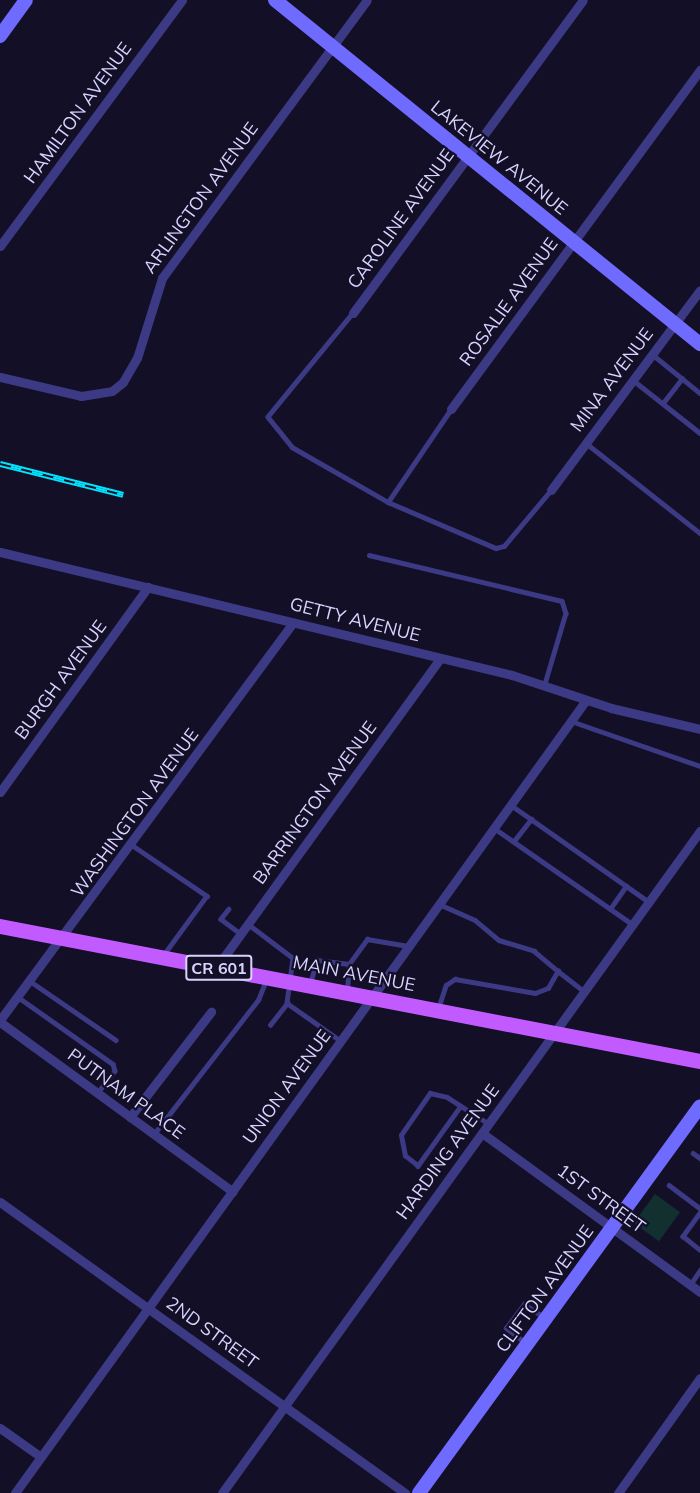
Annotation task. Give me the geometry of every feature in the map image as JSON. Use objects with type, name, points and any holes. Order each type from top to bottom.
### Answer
[{"type":"main road","points":[[0,36],[26,0]]},
{"type":"main road","name":"LAKEVIEW AVENUE","points":[[275,0],[700,344]]},
{"type":"main road","name":"MAIN AVENUE","points":[[0,926],[700,1061]]},
{"type":"main road","name":"CLIFTON AVENUE","points":[[419,1493],[700,1106]]},
{"type":"street","name":"HAMILTON AVENUE","points":[[0,246],[182,0]]},
{"type":"street","name":"ARLINGTON AVENUE","points":[[0,377],[81,396],[112,391],[123,382],[137,358],[162,278],[367,0]]},
{"type":"street","name":"CAROLINE AVENUE","points":[[353,313],[583,0]]},
{"type":"street","name":"ROSALIE AVENUE","points":[[451,409],[700,70]]},
{"type":"street","name":"MINA AVENUE","points":[[551,490],[700,290]]},
{"type":"street","name":"GETTY AVENUE","points":[[0,552],[545,684],[586,700],[700,729]]},
{"type":"street","name":"BURGH AVENUE","points":[[0,792],[148,586]]},
{"type":"street","name":"WASHINGTON AVENUE","points":[[0,1021],[64,938],[293,622]]},
{"type":"street","name":"BARRINGTON AVENUE","points":[[216,968],[440,658]]},
{"type":"street","name":"UNION AVENUE","points":[[15,1493],[586,700]]},
{"type":"street","name":"HARDING AVENUE","points":[[222,1493],[700,831]]},
{"type":"street","points":[[130,1117],[211,1012]]},
{"type":"street","name":"PUTNAM PLACE","points":[[0,1021],[232,1192]]},
{"type":"street","name":"1ST STREET","points":[[482,1133],[700,1292]]},
{"type":"street","name":"2ND STREET","points":[[0,1202],[405,1493]]},
{"type":"street","points":[[618,1493],[700,1378]]},
{"type":"street","points":[[0,1428],[41,1457]]},
{"type":"lane","points":[[353,313],[268,417],[292,447],[388,502],[496,548],[504,546],[551,490]]},
{"type":"lane","points":[[652,354],[700,393]]},
{"type":"lane","points":[[663,403],[682,379]]},
{"type":"lane","points":[[633,380],[700,433]]},
{"type":"lane","points":[[388,502],[451,409]]},
{"type":"lane","points":[[586,442],[700,533]]},
{"type":"lane","points":[[369,555],[562,601],[566,613],[545,684]]},
{"type":"lane","points":[[571,721],[700,766]]},
{"type":"lane","points":[[511,805],[649,902]]},
{"type":"lane","points":[[514,841],[531,819]]},
{"type":"lane","points":[[495,828],[633,924]]},
{"type":"lane","points":[[132,845],[207,896],[162,957]]},
{"type":"lane","points":[[610,909],[626,886]]},
{"type":"lane","points":[[440,904],[475,920],[499,940],[534,951],[584,991]]},
{"type":"lane","points":[[229,909],[221,919],[241,934]]},
{"type":"lane","points":[[248,924],[293,958],[287,1003],[270,1025]]},
{"type":"lane","points":[[346,993],[349,964],[367,939],[409,946]]},
{"type":"lane","points":[[310,986],[317,960],[349,964]]},
{"type":"lane","points":[[438,1010],[446,986],[455,979],[535,993],[548,987],[558,971]]},
{"type":"lane","points":[[154,1134],[258,1000],[267,977]]},
{"type":"lane","points":[[30,981],[116,1040]]},
{"type":"lane","points":[[18,997],[113,1064],[115,1071],[98,1093]]},
{"type":"lane","points":[[287,1003],[341,1041]]},
{"type":"lane","points":[[461,1106],[418,1166],[405,1156],[401,1135],[430,1094],[461,1106],[489,1124]]},
{"type":"lane","points":[[693,1153],[700,1158]]},
{"type":"lane","points":[[669,1185],[700,1208]]},
{"type":"lane","points":[[700,1213],[683,1236],[700,1251]]},
{"type":"lane","points":[[690,1285],[700,1270]]},
{"type":"lane","points":[[527,1344],[506,1328],[524,1304],[546,1318]]},
{"type":"green space","points":[[655,1194],[680,1212],[659,1241],[634,1223]]},
{"type":"railway","points":[[0,464],[123,495]]}]
